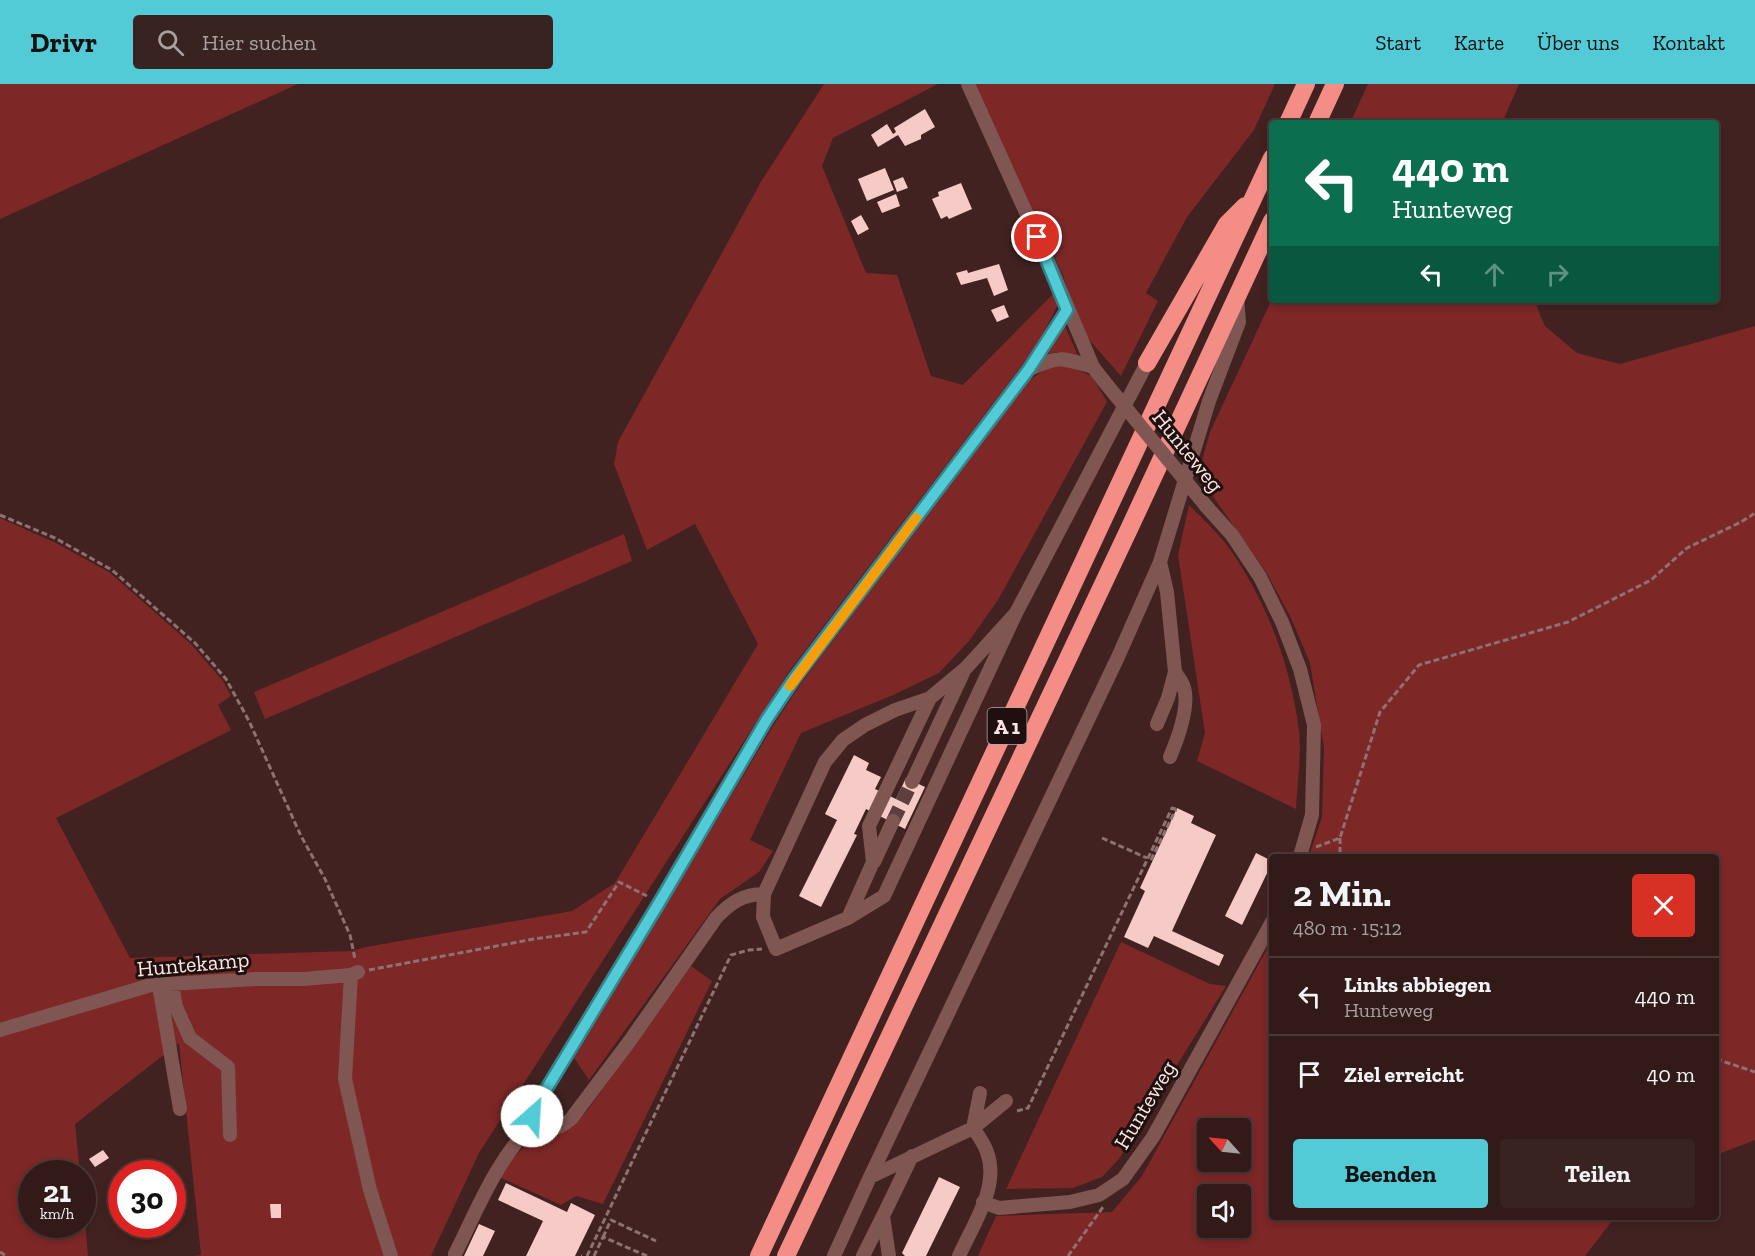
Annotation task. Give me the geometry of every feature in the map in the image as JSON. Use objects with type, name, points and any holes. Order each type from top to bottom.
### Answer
[{"type":"highway","points":[[1289,120],[1306,84]]},
{"type":"highway","points":[[1318,120],[1335,84]]},
{"type":"highway","name":"A 1","points":[[759,1256],[1269,164]]},
{"type":"highway","points":[[1148,363],[1227,224],[1254,196]]},
{"type":"highway","name":"A 1","points":[[786,1256],[1125,538],[1269,227]]},
{"type":"street","name":"Hunteweg","points":[[968,84],[1052,270],[1093,368],[1232,535],[1260,577],[1282,622],[1300,669],[1314,725],[1312,815],[1307,853]]},
{"type":"street","points":[[834,1256],[1118,657],[1160,562],[1209,401],[1239,322],[1237,297]]},
{"type":"street","points":[[764,894],[756,894],[730,903],[716,918],[571,1119],[560,1128],[552,1130],[544,1129],[535,1122],[532,1116],[536,1106],[767,719],[1029,369],[1067,310]]},
{"type":"street","points":[[1029,369],[1057,358],[1093,368]]},
{"type":"street","points":[[1016,613],[966,668],[930,698],[865,725],[843,740],[825,762],[764,894],[763,917],[776,949],[848,918],[884,896],[1016,613],[1148,363]]},
{"type":"street","points":[[1157,724],[1168,698],[1175,672],[1167,592],[1160,562]]},
{"type":"street","points":[[912,782],[966,668]]},
{"type":"street","points":[[1170,757],[1180,732],[1185,710],[1184,686],[1175,672]]},
{"type":"street","points":[[873,862],[869,826],[930,698]]},
{"type":"street","points":[[848,918],[893,821]]},
{"type":"street","name":"Hunteweg","points":[[983,1202],[999,1208],[1070,1202],[1099,1195],[1123,1179],[1153,1137],[1269,927]]},
{"type":"street","points":[[354,973],[345,1079],[370,1190],[391,1256]]},
{"type":"street","name":"Huntekamp","points":[[0,1030],[122,993],[165,984],[303,979],[354,973]]},
{"type":"street","points":[[165,984],[180,1109]]},
{"type":"street","points":[[165,984],[190,1038],[228,1067],[230,1135]]},
{"type":"street","points":[[958,1256],[992,1179],[987,1149],[973,1128],[981,1093]]},
{"type":"street","points":[[870,1177],[973,1128],[1006,1108]]},
{"type":"street","points":[[454,1254],[497,1169],[520,1137],[535,1122]]},
{"type":"street","points":[[863,1256],[912,1156]]},
{"type":"street","points":[[883,1216],[889,1256]]},
{"type":"path","points":[[1340,854],[1340,838],[1380,712],[1419,665],[1568,622],[1652,580],[1687,548],[1755,513]]},
{"type":"path","points":[[0,515],[56,538],[112,570],[195,643],[226,679],[249,721],[301,836],[325,879],[350,935],[354,973],[534,939],[586,932],[619,882],[659,903]]},
{"type":"path","points":[[1006,1108],[1028,1108],[1176,809],[1172,808],[1150,860]]},
{"type":"path","points":[[1102,838],[1150,860]]},
{"type":"path","points":[[1307,853],[1340,838]]},
{"type":"path","points":[[587,1256],[731,955],[749,950],[776,949]]},
{"type":"path","points":[[1719,1060],[1755,1072]]},
{"type":"path","points":[[1068,1256],[1123,1179]]},
{"type":"path","points":[[594,1256],[611,1220],[656,1241]]},
{"type":"path","points":[[603,1237],[647,1256]]},
{"type":"path","points":[[0,1252],[6,1256]]},
{"type":"shaded area","points":[[0,84],[298,84],[0,219]]},
{"type":"shaded area","points":[[824,84],[938,84],[833,138],[822,166],[866,273],[897,275],[931,376],[963,385],[1055,292],[1060,300],[1039,343],[788,673],[479,1153],[431,1256],[194,1256],[201,1255],[179,1043],[75,1124],[79,1160],[18,1160],[18,1238],[86,1238],[88,1256],[0,1256],[0,518],[54,542],[109,572],[191,644],[223,681],[231,696],[218,705],[231,730],[56,818],[130,958],[351,951],[572,911],[615,883],[758,644],[695,524],[647,550],[614,464],[618,442],[762,180]]},
{"type":"shaded area","points":[[973,84],[1275,84],[1254,130],[1187,217],[1146,293],[1158,301],[1121,376],[1082,332],[1063,275]]},
{"type":"shaded area","points":[[1368,84],[1519,84],[1503,120],[1351,120]]},
{"type":"shaded area","points":[[1270,303],[1535,303],[1545,326],[1577,353],[1620,364],[1755,326],[1755,1140],[1719,1154],[1719,854],[1310,854],[1322,817],[1324,748],[1310,663],[1291,618],[1266,572],[1198,475],[1210,432]]},
{"type":"shaded area","points":[[1064,324],[1079,358],[1058,352],[1048,354]]},
{"type":"shaded area","points":[[1050,366],[1068,366],[1092,376],[1107,402],[998,600],[969,641],[939,673],[893,695],[801,733],[750,840],[773,851],[759,872],[720,899],[589,1080],[574,1058],[773,726],[802,682],[1028,381]]},
{"type":"shaded area","points":[[1189,505],[1223,540],[1241,566],[1275,634],[1290,682],[1299,731],[1300,759],[1296,809],[1197,761],[1205,733],[1178,555]]},
{"type":"shaded area","points":[[624,534],[632,561],[265,719],[254,692]]},
{"type":"shaded area","points":[[1121,942],[1210,984],[1226,986],[1119,1159],[1102,1177],[1073,1188],[1006,1189]]},
{"type":"shaded area","points":[[1269,945],[1269,1220],[1613,1220],[1585,1256],[978,1256],[996,1216],[1112,1212],[1142,1176]]},
{"type":"shaded area","points":[[691,966],[712,981],[603,1204],[576,1196],[561,1205],[499,1177],[507,1164],[529,1142],[563,1131],[587,1111]]},
{"type":"building","points":[[925,109],[935,127],[921,135],[921,139],[905,146],[898,135],[878,147],[871,135],[887,124],[893,134],[896,132],[894,128]]},
{"type":"building","points":[[885,168],[894,190],[867,201],[858,179]]},
{"type":"building","points":[[903,177],[908,188],[897,192],[893,181]]},
{"type":"building","points":[[961,183],[972,209],[949,219],[947,216],[941,219],[932,199],[939,196],[938,192]]},
{"type":"building","points":[[896,194],[900,206],[882,213],[877,202]]},
{"type":"building","points":[[861,215],[869,229],[858,235],[851,221]]},
{"type":"building","points":[[999,264],[1008,290],[994,296],[987,278],[961,285],[956,273],[967,270],[968,273]]},
{"type":"building","points":[[1004,305],[1009,317],[997,322],[991,310]]},
{"type":"building","points":[[854,755],[869,763],[866,770],[881,777],[875,789],[896,799],[906,778],[925,787],[905,829],[866,809],[854,834],[857,835],[821,907],[799,896],[837,820],[825,814]]},
{"type":"building","points":[[1177,808],[1194,816],[1191,823],[1216,835],[1172,931],[1224,955],[1219,966],[1154,936],[1148,948],[1124,937],[1145,891],[1140,888]]},
{"type":"building","points":[[1256,853],[1269,860],[1269,869],[1242,925],[1225,916]]},
{"type":"building","points":[[103,1150],[109,1158],[96,1166],[96,1160],[89,1159]]},
{"type":"building","points":[[939,1177],[960,1187],[926,1256],[905,1256],[902,1253]]},
{"type":"building","points":[[506,1183],[567,1212],[571,1203],[595,1215],[575,1256],[526,1256],[543,1221],[498,1200]]},
{"type":"building","points":[[270,1204],[281,1204],[281,1218],[271,1218]]},
{"type":"building","points":[[479,1224],[495,1231],[483,1256],[464,1256]]},
{"type":"tunnel","points":[[893,821],[912,782]]},
{"type":"slow traffic","points":[[790,686],[916,518]]},
{"type":"route","points":[[532,1116],[767,719],[794,679],[1029,369],[1067,310],[1037,237]]}]
